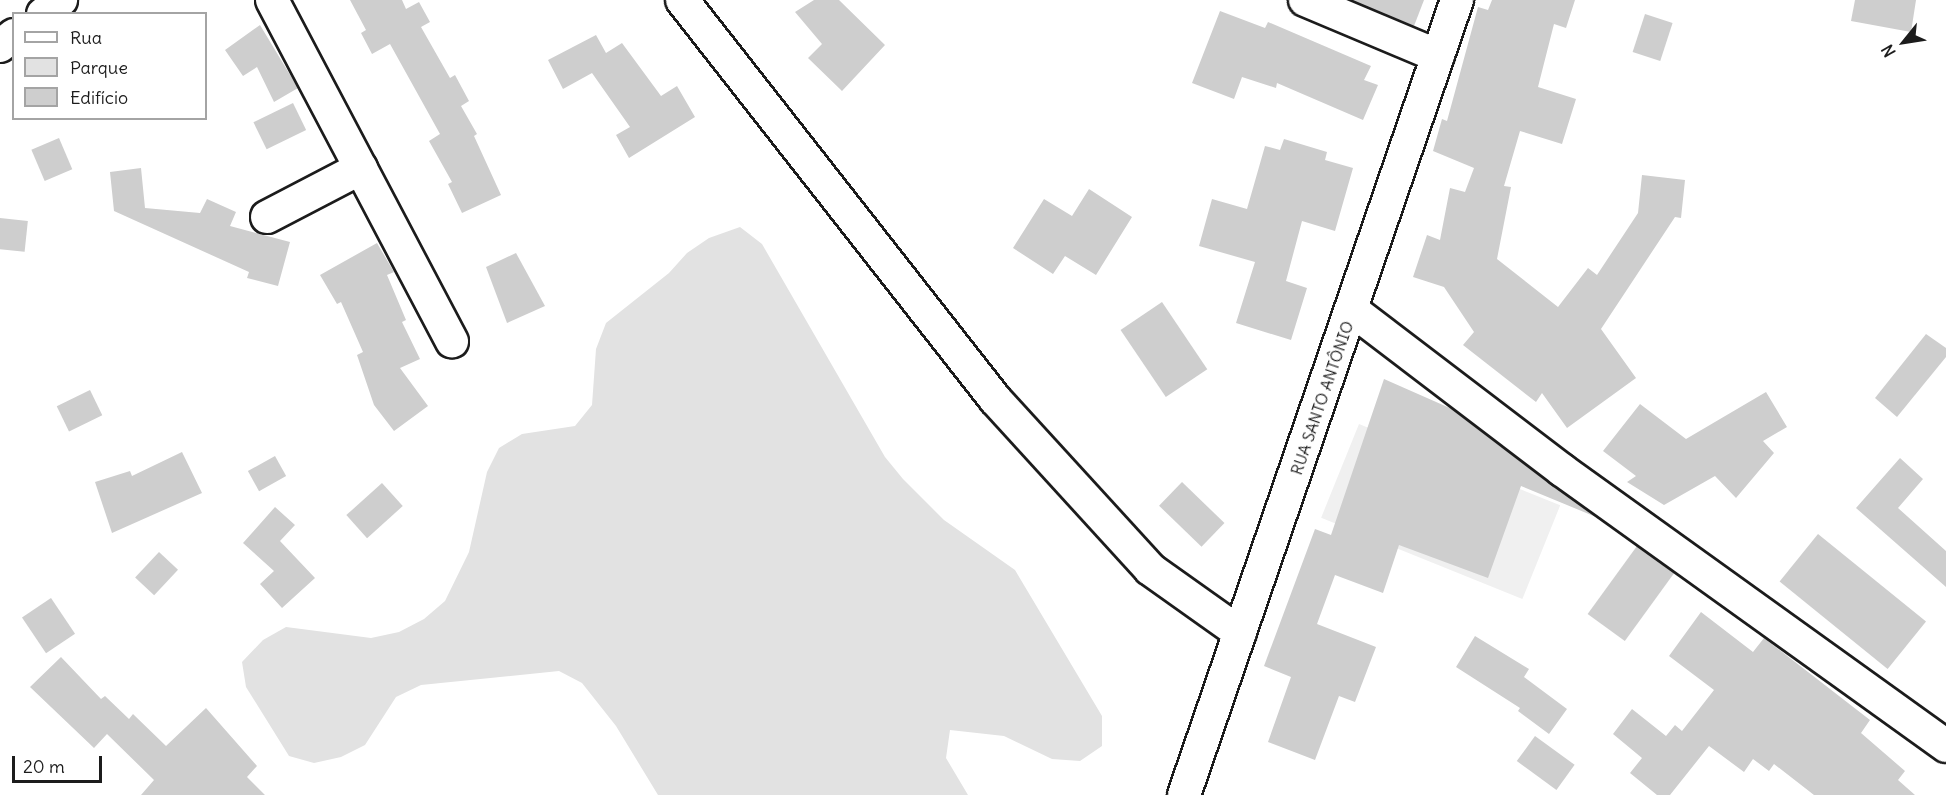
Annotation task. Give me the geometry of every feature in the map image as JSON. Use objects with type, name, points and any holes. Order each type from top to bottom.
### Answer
[{"type":"street","points":[[46,12],[61,0]]},
{"type":"street","points":[[272,0],[452,341]]},
{"type":"street","points":[[682,0],[995,399],[1150,569],[1240,633]]},
{"type":"street","points":[[1305,0],[1438,56]]},
{"type":"street","name":"RUA SANTO ANTÔNIO","points":[[1184,795],[1457,0]]},
{"type":"street","points":[[267,218],[361,168]]},
{"type":"street","points":[[1352,310],[1562,470],[1946,746]]},
{"type":"shaded area","points":[[1359,424],[1560,505],[1522,599],[1321,518]]},
{"type":"green space","points":[[740,227],[762,244],[885,457],[903,479],[944,520],[1015,570],[1102,716],[1102,746],[1080,761],[1052,759],[1004,736],[950,730],[946,758],[968,795],[658,795],[616,726],[582,683],[559,671],[421,685],[396,697],[365,745],[341,757],[314,763],[289,756],[246,687],[242,662],[263,640],[286,627],[371,638],[399,632],[424,619],[445,601],[469,552],[487,472],[499,448],[522,434],[575,426],[592,405],[596,349],[606,323],[669,273],[687,253],[709,238]]},
{"type":"building","points":[[350,0],[402,0],[406,9],[419,2],[430,22],[421,27],[450,78],[455,75],[469,101],[461,106],[477,134],[474,136],[501,195],[462,213],[448,184],[452,182],[429,141],[440,134],[390,44],[372,54],[361,33],[366,30]]},
{"type":"building","points":[[814,0],[839,0],[885,45],[842,91],[808,58],[822,44],[795,12]]},
{"type":"building","points":[[1351,0],[1424,0],[1414,26]]},
{"type":"building","points":[[1492,0],[1575,0],[1566,28],[1554,24],[1538,87],[1576,99],[1562,144],[1520,131],[1504,186],[1511,187],[1497,259],[1558,307],[1588,268],[1597,275],[1638,213],[1642,175],[1685,180],[1681,218],[1675,217],[1601,329],[1636,378],[1567,428],[1542,393],[1536,402],[1463,345],[1474,332],[1444,287],[1413,277],[1427,235],[1440,240],[1450,188],[1465,192],[1474,168],[1433,151],[1442,119],[1447,121],[1478,7],[1488,10]]},
{"type":"building","points":[[1855,0],[1916,0],[1911,32],[1851,21]]},
{"type":"building","points":[[1220,11],[1265,28],[1268,22],[1371,66],[1364,80],[1378,85],[1363,120],[1277,83],[1276,88],[1242,77],[1234,99],[1192,83]]},
{"type":"building","points":[[1645,14],[1673,23],[1660,61],[1633,52]]},
{"type":"building","points":[[260,25],[298,88],[274,102],[257,67],[243,76],[225,50]]},
{"type":"building","points":[[596,35],[606,53],[622,43],[661,96],[677,86],[695,117],[629,158],[616,135],[630,127],[592,73],[563,89],[548,60]]},
{"type":"building","points":[[293,103],[306,130],[267,149],[253,122]]},
{"type":"building","points":[[59,138],[72,169],[45,181],[31,150]]},
{"type":"building","points":[[1284,139],[1327,152],[1325,160],[1353,168],[1335,231],[1302,221],[1286,281],[1307,288],[1291,340],[1236,323],[1255,262],[1199,246],[1212,199],[1247,209],[1265,146],[1280,150]]},
{"type":"building","points":[[141,168],[145,208],[200,213],[207,199],[236,212],[230,226],[290,242],[278,286],[247,278],[249,272],[114,211],[110,172]]},
{"type":"building","points":[[1089,189],[1132,217],[1096,275],[1065,256],[1053,274],[1013,248],[1044,199],[1072,216]]},
{"type":"building","points":[[0,218],[28,221],[25,252],[0,249]]},
{"type":"building","points":[[377,243],[394,272],[387,275],[406,320],[402,322],[420,359],[400,368],[428,406],[394,431],[374,405],[357,355],[363,352],[341,302],[337,304],[320,275]]},
{"type":"building","points":[[516,253],[545,306],[507,323],[486,267]]},
{"type":"building","points":[[1162,302],[1207,369],[1166,397],[1121,330]]},
{"type":"building","points":[[1926,334],[1946,348],[1946,357],[1897,417],[1875,398]]},
{"type":"building","points":[[1384,379],[1452,409],[1596,517],[1521,486],[1488,578],[1399,545],[1383,593],[1335,575],[1317,624],[1376,647],[1355,702],[1339,696],[1315,760],[1268,742],[1291,677],[1264,666],[1315,529],[1331,535]]},
{"type":"building","points":[[90,390],[102,415],[69,431],[57,406]]},
{"type":"building","points":[[1766,392],[1787,427],[1763,441],[1774,453],[1736,498],[1715,476],[1664,505],[1627,482],[1636,476],[1603,451],[1640,404],[1686,439]]},
{"type":"building","points":[[182,452],[202,493],[112,533],[95,482],[130,471],[132,476]]},
{"type":"building","points":[[275,456],[286,476],[259,491],[248,471]]},
{"type":"building","points":[[1900,458],[1923,479],[1898,508],[1946,551],[1946,587],[1856,508]]},
{"type":"building","points":[[1182,482],[1224,523],[1202,547],[1159,506]]},
{"type":"building","points":[[382,483],[403,506],[367,538],[346,515]]},
{"type":"building","points":[[275,507],[295,525],[280,541],[315,578],[282,608],[260,584],[274,571],[243,543]]},
{"type":"building","points":[[1818,534],[1926,621],[1888,669],[1780,581]]},
{"type":"building","points":[[1637,546],[1674,573],[1625,641],[1588,614]]},
{"type":"building","points":[[159,552],[178,570],[154,595],[135,578]]},
{"type":"building","points":[[51,598],[75,634],[46,653],[22,618]]},
{"type":"building","points":[[1701,612],[1753,652],[1764,638],[1870,720],[1861,733],[1905,771],[1898,780],[1915,795],[1814,795],[1774,764],[1769,771],[1753,759],[1744,772],[1709,746],[1670,795],[1657,795],[1630,773],[1642,758],[1613,734],[1632,709],[1666,736],[1675,725],[1682,731],[1714,690],[1669,656]]},
{"type":"building","points":[[1475,636],[1529,669],[1524,677],[1567,709],[1549,734],[1518,711],[1520,708],[1456,667]]},
{"type":"building","points":[[61,657],[101,699],[105,696],[129,719],[133,714],[166,746],[206,708],[257,766],[247,777],[265,795],[141,795],[154,780],[107,734],[94,748],[30,687]]},
{"type":"building","points":[[1535,736],[1575,765],[1556,790],[1517,761]]}]
